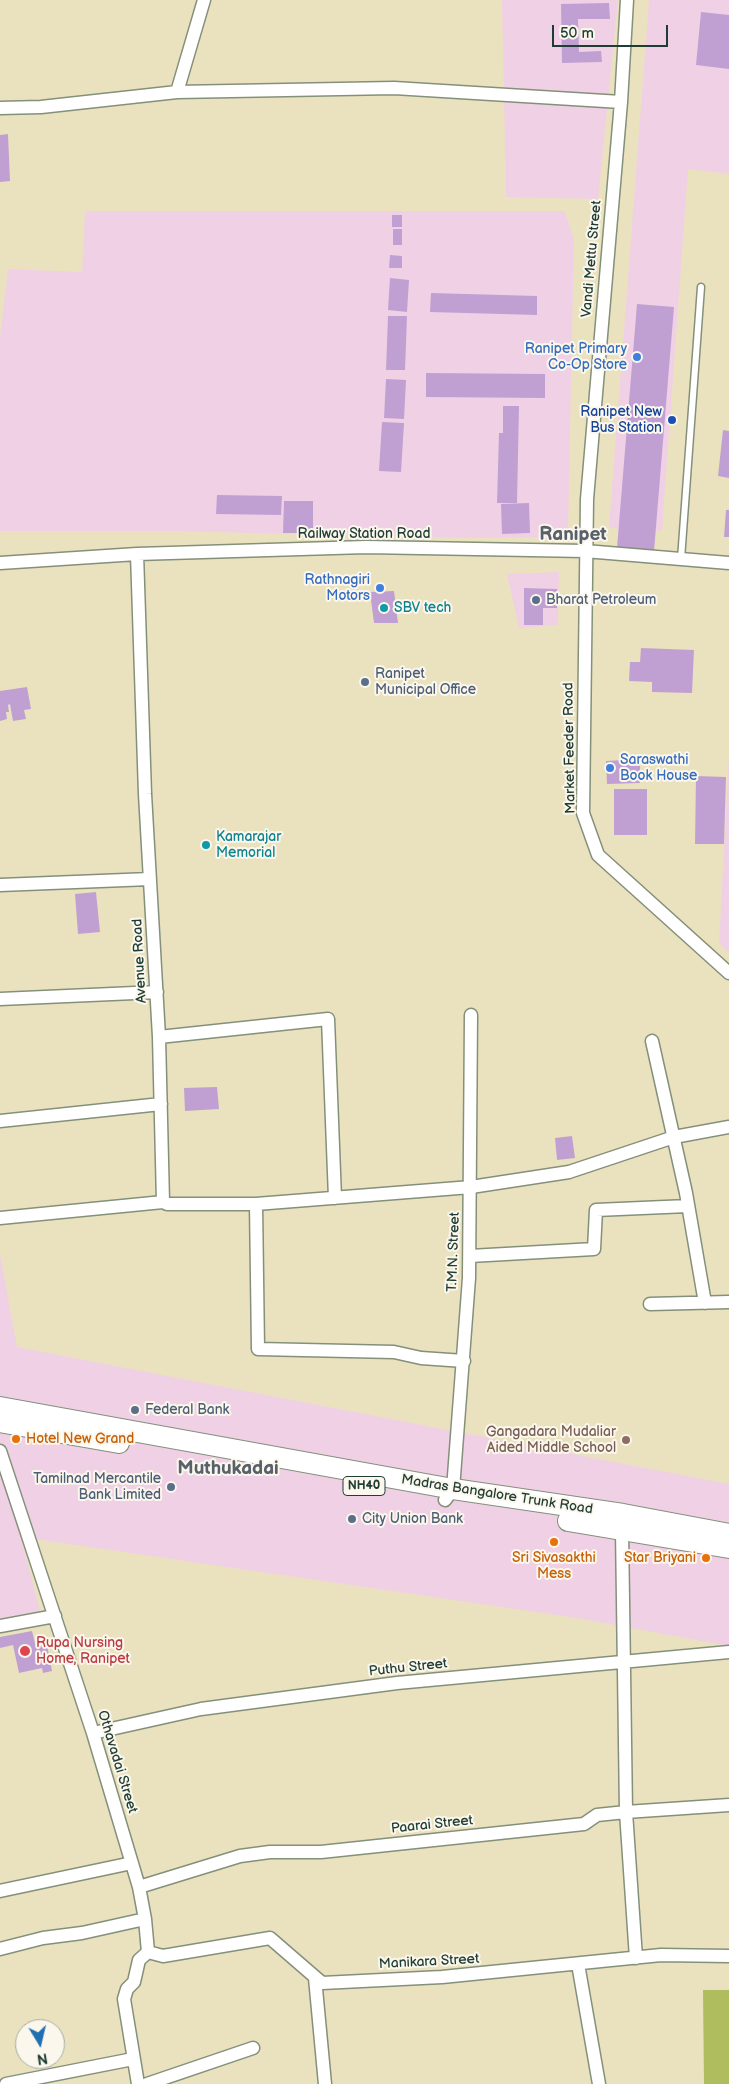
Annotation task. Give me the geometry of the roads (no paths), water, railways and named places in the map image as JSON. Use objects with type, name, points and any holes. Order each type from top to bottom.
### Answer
[{"type":"highway","name":"Madras Bangalore Trunk Road","points":[[0,1407],[449,1494]]},
{"type":"highway","name":"Madras Bangalore Trunk Road","points":[[0,1422],[583,1517],[622,1530],[729,1548]]},
{"type":"highway","name":"Madras Bangalore Trunk Road","points":[[583,1517],[623,1514],[729,1534]]},
{"type":"street","points":[[177,92],[204,0]]},
{"type":"street","name":"Vandi Mettu Street","points":[[585,552],[603,293],[621,102],[628,0]]},
{"type":"street","points":[[0,108],[41,107],[177,92],[394,88],[621,102]]},
{"type":"street","name":"Railway Station Road","points":[[0,563],[137,554],[366,547],[585,552],[729,563]]},
{"type":"street","name":"Market Feeder Road","points":[[585,552],[583,813],[598,855],[729,973]]},
{"type":"street","name":"Avenue Road","points":[[137,554],[150,879],[159,1038],[163,1202]]},
{"type":"street","points":[[0,885],[150,879]]},
{"type":"street","points":[[0,999],[156,992]]},
{"type":"street","name":"T.M.N. Street","points":[[449,1494],[464,1361],[470,1256],[471,1015]]},
{"type":"street","points":[[159,1038],[328,1019],[335,1198]]},
{"type":"street","points":[[652,1041],[688,1206],[704,1303]]},
{"type":"street","points":[[0,1121],[161,1104]]},
{"type":"street","points":[[0,1218],[163,1202],[167,1204],[256,1204],[471,1187],[569,1172],[674,1137],[729,1126]]},
{"type":"street","points":[[256,1204],[258,1349],[394,1352],[421,1358],[464,1361]]},
{"type":"street","points":[[470,1256],[594,1249],[596,1210],[688,1206]]},
{"type":"street","points":[[650,1304],[729,1302]]},
{"type":"street","name":"Othavadai Street","points":[[0,1450],[93,1733],[132,1863],[145,1919],[148,1952]]},
{"type":"street","points":[[622,1530],[626,1812],[636,1958]]},
{"type":"street","points":[[0,1626],[54,1616]]},
{"type":"street","name":"Puthu Street","points":[[93,1733],[220,1706],[397,1683],[729,1652]]},
{"type":"street","name":"Paarai Street","points":[[139,1887],[240,1856],[270,1852],[321,1852],[584,1824],[597,1815],[729,1805]]},
{"type":"street","points":[[0,1891],[132,1863]]},
{"type":"street","points":[[0,1949],[43,1938],[82,1933],[145,1919]]},
{"type":"street","points":[[138,2084],[124,1999],[127,1989],[134,1982],[139,1960],[148,1952],[163,1956],[270,1938],[315,1978],[325,2084]]},
{"type":"street","name":"Manikara Street","points":[[315,1978],[322,1983],[442,1977],[661,1955],[729,1956]]},
{"type":"street","points":[[578,1964],[599,2084]]},
{"type":"street","points":[[147,2084],[252,2048]]},
{"type":"street","points":[[6,2084],[133,2059]]},
{"type":"lane","points":[[681,559],[701,287]]},
{"type":"place","name":"Ranipet Primary Co-Op Store","points":[[637,357]]},
{"type":"place","name":"Ranipet New Bus Station","points":[[672,420]]},
{"type":"place","name":"Rathnagiri Motors","points":[[380,588]]},
{"type":"place","name":"Bharat Petroleum","points":[[536,600]]},
{"type":"place","name":"SBV tech","points":[[384,608]]},
{"type":"place","name":"Ranipet Municipal Office","points":[[365,682]]},
{"type":"place","name":"Saraswathi Book House","points":[[610,768]]},
{"type":"place","name":"Kamarajar Memorial","points":[[206,845]]},
{"type":"place","name":"Federal Bank","points":[[135,1410]]},
{"type":"place","name":"Hotel New Grand","points":[[16,1439]]},
{"type":"place","name":"Gangadara Mudaliar Aided Middle School","points":[[626,1440]]},
{"type":"place","name":"Tamilnad Mercantile Bank Limited","points":[[171,1487]]},
{"type":"place","name":"City Union Bank","points":[[352,1519]]},
{"type":"place","name":"Sri Sivasakthi Mess","points":[[554,1542]]},
{"type":"place","name":"Star Briyani","points":[[706,1558]]},
{"type":"place","name":"Rupa Nursing Home, Ranipet","points":[[25,1651]]},
{"type":"district","name":"Ranipet","points":[[573,535]]},
{"type":"district","name":"Muthukadai","points":[[228,1469]]}]
